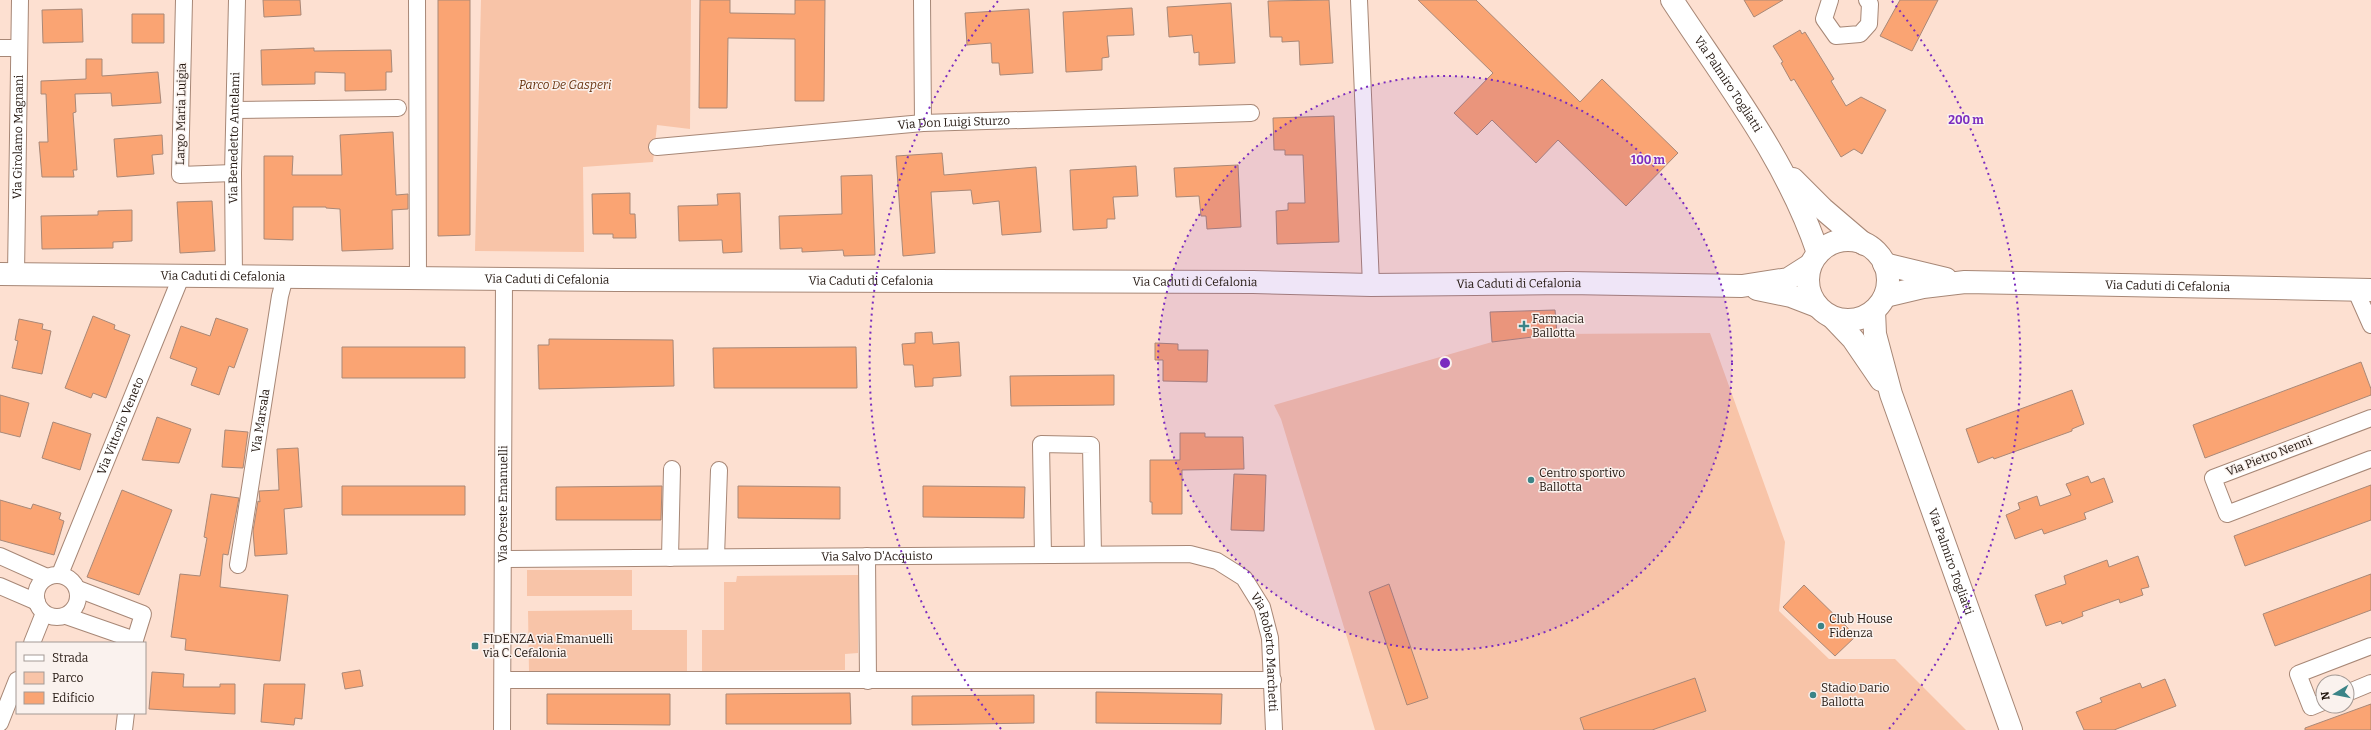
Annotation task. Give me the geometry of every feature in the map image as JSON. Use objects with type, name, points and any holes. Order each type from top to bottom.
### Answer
[{"type":"street","name":"Via Girolamo Magnani","points":[[8,274],[20,0]]},
{"type":"street","name":"Largo Maria Luigia","points":[[184,0],[180,175],[233,173]]},
{"type":"street","name":"Via Benedetto Antelami","points":[[234,277],[233,173],[236,110],[237,0]]},
{"type":"street","points":[[417,0],[418,278]]},
{"type":"street","points":[[922,0],[923,123]]},
{"type":"street","points":[[1359,0],[1371,285]]},
{"type":"street","name":"Via Palmiro Togliatti","points":[[1672,0],[1782,169],[1810,228],[1814,259],[1808,287],[1825,312],[1853,339],[1891,394]]},
{"type":"street","points":[[1830,0],[1824,19],[1836,36],[1860,34],[1869,24],[1870,4],[1867,0]]},
{"type":"street","points":[[0,48],[19,48]]},
{"type":"street","points":[[236,110],[398,108]]},
{"type":"street","name":"Via Don Luigi Sturzo","points":[[657,147],[923,123],[1251,113]]},
{"type":"street","name":"Via Palmiro Togliatti","points":[[1782,169],[1823,209],[1864,244],[1873,249],[1884,264],[1887,285],[1879,303],[1875,334],[1891,394],[2011,730]]},
{"type":"street","points":[[1814,259],[1828,245],[1839,241],[1852,240],[1864,244]]},
{"type":"street","name":"Via Caduti di Cefalonia","points":[[8,274],[181,277],[1246,282],[1371,285],[1568,283],[1742,286],[1788,279],[1814,259]]},
{"type":"street","name":"Via Caduti di Cefalonia","points":[[1884,264],[1923,275],[1965,282]]},
{"type":"street","name":"Via Vittorio Veneto","points":[[54,576],[181,277]]},
{"type":"street","name":"Via Marsala","points":[[238,565],[280,296],[285,277]]},
{"type":"street","name":"Via Oreste Emanuelli","points":[[502,730],[504,559],[504,278]]},
{"type":"street","name":"Via Caduti di Cefalonia","points":[[1879,303],[1923,287],[1965,282],[2363,290]]},
{"type":"street","name":"Via Caduti di Cefalonia","points":[[1742,286],[1791,296],[1825,312]]},
{"type":"street","points":[[2363,290],[2371,324]]},
{"type":"street","points":[[1825,312],[1854,320],[1879,303]]},
{"type":"street","name":"Via Pietro Nenni","points":[[2371,418],[2213,478],[2227,514],[2371,459]]},
{"type":"street","points":[[1043,555],[1041,444],[1091,445],[1093,554]]},
{"type":"street","points":[[670,558],[672,469]]},
{"type":"street","points":[[716,557],[719,470]]},
{"type":"street","name":"Via Salvo D'Acquisto","points":[[504,559],[1190,554],[1217,561],[1244,578]]},
{"type":"street","points":[[0,556],[54,576],[71,579],[78,589],[142,614],[135,641],[66,616],[55,617],[40,607],[0,586]]},
{"type":"street","points":[[867,556],[868,680]]},
{"type":"street","points":[[32,642],[40,607],[36,590],[54,576]]},
{"type":"street","name":"Via Roberto Marchetti","points":[[1244,578],[1262,607],[1270,638],[1274,730]]},
{"type":"street","points":[[66,616],[72,612],[78,602],[78,589]]},
{"type":"street","points":[[2315,705],[2311,707],[2298,674],[2371,646]]},
{"type":"street","points":[[503,680],[1273,680]]},
{"type":"street","points":[[0,723],[16,683]]},
{"type":"street","points":[[2355,690],[2371,683]]},
{"type":"street","points":[[124,730],[126,714]]},
{"type":"green space","name":"Parco De Gasperi","points":[[481,0],[691,0],[690,129],[657,125],[653,162],[583,167],[584,252],[475,251]]},
{"type":"green space","name":"Centro sportivo Ballotta","points":[[1710,333],[1785,542],[1779,611],[1829,659],[1895,659],[1966,730],[1375,730],[1281,419],[1274,405],[1492,342],[1557,334]]},
{"type":"green space","points":[[527,570],[632,570],[632,596],[527,596]]},
{"type":"green space","points":[[858,575],[858,653],[845,654],[845,670],[702,671],[702,630],[724,630],[724,582],[736,582],[737,576]]},
{"type":"green space","points":[[632,610],[632,630],[687,630],[687,672],[529,672],[528,611]]},
{"type":"building","points":[[263,0],[300,0],[301,15],[264,17]]},
{"type":"building","points":[[438,0],[470,0],[470,235],[438,236]]},
{"type":"building","points":[[700,0],[730,0],[730,13],[795,14],[795,0],[825,0],[824,101],[795,101],[795,39],[728,38],[727,108],[699,108]]},
{"type":"building","points":[[1329,0],[1333,63],[1300,65],[1299,41],[1282,42],[1282,37],[1270,37],[1268,1]]},
{"type":"building","points":[[1418,0],[1476,0],[1580,102],[1602,79],[1678,153],[1626,206],[1558,140],[1536,163],[1492,120],[1477,135],[1454,113],[1493,73]]},
{"type":"building","points":[[1744,0],[1783,0],[1754,17]]},
{"type":"building","points":[[1900,0],[1938,0],[1912,51],[1880,36]]},
{"type":"building","points":[[1231,3],[1235,63],[1199,65],[1199,52],[1194,53],[1192,35],[1169,37],[1167,7]]},
{"type":"building","points":[[1132,8],[1134,35],[1107,36],[1109,57],[1102,58],[1102,70],[1066,72],[1063,12]]},
{"type":"building","points":[[82,9],[83,42],[43,43],[42,10]]},
{"type":"building","points":[[1029,9],[1033,73],[1000,75],[999,63],[992,63],[991,43],[967,45],[965,13]]},
{"type":"building","points":[[132,14],[164,14],[164,43],[132,43]]},
{"type":"building","points":[[1800,30],[1802,34],[1805,32],[1834,79],[1831,81],[1846,106],[1861,97],[1886,110],[1862,154],[1854,149],[1841,157],[1794,79],[1791,81],[1781,63],[1783,62],[1773,46]]},
{"type":"building","points":[[314,48],[314,51],[391,50],[392,72],[386,72],[386,90],[345,91],[345,73],[315,72],[315,84],[262,85],[261,50]]},
{"type":"building","points":[[86,59],[102,59],[102,76],[158,72],[161,103],[112,106],[111,93],[75,94],[76,112],[73,113],[77,170],[73,170],[74,177],[42,177],[39,142],[48,142],[46,94],[41,94],[41,81],[86,79]]},
{"type":"building","points":[[1334,116],[1339,242],[1277,244],[1276,211],[1288,210],[1288,203],[1305,203],[1303,155],[1285,155],[1285,150],[1274,150],[1273,118]]},
{"type":"building","points":[[393,132],[396,195],[408,194],[408,209],[392,210],[393,249],[342,251],[340,209],[326,207],[293,207],[293,240],[264,239],[264,156],[293,156],[292,175],[342,175],[340,135]]},
{"type":"building","points":[[162,135],[163,154],[152,155],[154,174],[117,177],[114,139]]},
{"type":"building","points":[[942,153],[944,175],[1036,167],[1041,232],[1002,235],[999,201],[973,204],[971,190],[931,192],[935,253],[903,256],[896,156]]},
{"type":"building","points":[[1238,165],[1241,227],[1207,229],[1206,216],[1201,216],[1199,196],[1176,197],[1174,168]]},
{"type":"building","points":[[1136,166],[1138,196],[1113,197],[1115,219],[1107,219],[1107,228],[1073,230],[1070,170]]},
{"type":"building","points":[[872,175],[875,255],[844,256],[843,250],[802,252],[802,248],[780,249],[779,216],[842,214],[841,176]]},
{"type":"building","points":[[630,193],[630,214],[635,214],[636,238],[613,238],[613,234],[593,234],[592,194]]},
{"type":"building","points":[[740,193],[742,252],[723,253],[722,240],[679,241],[678,206],[718,205],[717,194]]},
{"type":"building","points":[[212,201],[215,251],[180,253],[177,202]]},
{"type":"building","points":[[132,210],[132,241],[113,242],[113,248],[42,249],[41,216],[98,215],[98,211]]},
{"type":"building","name":"Farmacia Ballotta","points":[[1555,310],[1557,334],[1492,342],[1490,312]]},
{"type":"building","points":[[93,316],[115,325],[114,329],[130,335],[106,398],[93,393],[91,398],[65,388]]},
{"type":"building","points":[[216,318],[248,329],[234,368],[229,366],[219,395],[191,385],[197,368],[170,358],[181,326],[210,336]]},
{"type":"building","points":[[19,319],[43,324],[42,329],[51,331],[42,374],[12,368],[18,341],[15,340]]},
{"type":"building","points":[[932,332],[933,344],[959,342],[961,376],[933,378],[933,386],[915,387],[913,365],[904,365],[902,344],[915,343],[915,333]]},
{"type":"building","points":[[549,339],[673,340],[674,386],[539,389],[538,345],[549,345]]},
{"type":"building","points":[[1155,343],[1178,344],[1178,350],[1208,350],[1207,382],[1163,381],[1163,360],[1155,360]]},
{"type":"building","points":[[342,347],[465,347],[465,378],[342,378]]},
{"type":"building","points":[[856,347],[857,388],[714,388],[713,348]]},
{"type":"building","points":[[2361,362],[2371,389],[2371,395],[2205,458],[2193,425]]},
{"type":"building","points":[[1114,375],[1114,405],[1011,406],[1010,376]]},
{"type":"building","points":[[2072,390],[2084,424],[2072,429],[2072,431],[1994,459],[1993,457],[1978,463],[1966,429]]},
{"type":"building","points":[[0,395],[29,403],[20,437],[0,432]]},
{"type":"building","points":[[157,417],[191,429],[179,463],[142,460]]},
{"type":"building","points":[[53,422],[91,434],[80,470],[42,458]]},
{"type":"building","points":[[225,430],[248,432],[243,468],[222,467]]},
{"type":"building","points":[[1180,433],[1205,433],[1205,437],[1243,437],[1244,469],[1182,470],[1182,514],[1152,514],[1152,502],[1150,502],[1150,460],[1180,460]]},
{"type":"building","points":[[298,448],[302,507],[284,509],[287,554],[255,556],[253,531],[258,501],[260,502],[259,491],[279,490],[277,449]]},
{"type":"building","points":[[1234,474],[1266,475],[1264,531],[1231,530]]},
{"type":"building","points":[[2088,476],[2091,483],[2104,478],[2113,502],[2084,513],[2086,519],[2044,534],[2042,529],[2015,539],[2006,515],[2020,509],[2018,503],[2037,496],[2040,506],[2071,495],[2066,484]]},
{"type":"building","points":[[2371,485],[2371,520],[2245,566],[2234,536]]},
{"type":"building","points":[[342,486],[465,486],[465,515],[342,515]]},
{"type":"building","points":[[662,486],[661,520],[556,520],[556,487]]},
{"type":"building","points":[[738,486],[840,487],[840,519],[738,518]]},
{"type":"building","points":[[923,486],[1025,487],[1024,518],[923,517]]},
{"type":"building","points":[[122,490],[172,510],[139,595],[87,577]]},
{"type":"building","points":[[211,494],[239,498],[228,555],[223,554],[220,587],[288,595],[280,661],[185,650],[186,639],[171,637],[180,574],[200,576],[207,538],[204,537]]},
{"type":"building","points":[[0,500],[31,509],[33,504],[61,513],[59,519],[64,521],[54,555],[0,540]]},
{"type":"building","points":[[2138,556],[2149,587],[2141,589],[2143,595],[2120,603],[2119,599],[2082,612],[2083,616],[2062,624],[2061,621],[2046,626],[2035,595],[2066,584],[2064,576],[2107,560],[2109,567]]},
{"type":"building","points":[[2371,574],[2371,610],[2275,646],[2263,614]]},
{"type":"building","points":[[1389,584],[1428,698],[1407,705],[1369,592]]},
{"type":"building","points":[[1804,585],[1856,636],[1835,656],[1783,607]]},
{"type":"building","points":[[360,670],[363,686],[345,689],[342,673]]},
{"type":"building","points":[[152,672],[184,674],[183,687],[220,687],[220,684],[235,684],[235,714],[149,709]]},
{"type":"building","points":[[1695,678],[1706,711],[1652,730],[1584,730],[1580,718]]},
{"type":"building","points":[[2165,679],[2176,706],[2114,730],[2084,730],[2076,712],[2102,702],[2100,698],[2140,683],[2142,688]]},
{"type":"building","points":[[264,684],[305,684],[302,719],[295,718],[294,725],[261,722]]},
{"type":"building","points":[[1096,692],[1222,694],[1221,724],[1096,723]]},
{"type":"building","points":[[850,693],[851,724],[726,724],[726,694]]},
{"type":"building","points":[[547,694],[670,694],[670,725],[547,724]]},
{"type":"building","points":[[1034,695],[1034,723],[912,725],[912,696]]},
{"type":"building","points":[[2371,704],[2371,730],[2305,730],[2305,728],[2344,714],[2355,714],[2355,710]]},
{"type":"place","name":"Farmacia Ballotta","points":[[1524,326]]},
{"type":"place","name":"Centro sportivo Ballotta","points":[[1531,480]]},
{"type":"place","name":"Club House Fidenza","points":[[1821,626]]},
{"type":"place","name":"FIDENZA via Emanuelli via C. Cefalonia","points":[[475,646]]},
{"type":"place","name":"Stadio Dario Ballotta","points":[[1813,695]]}]
